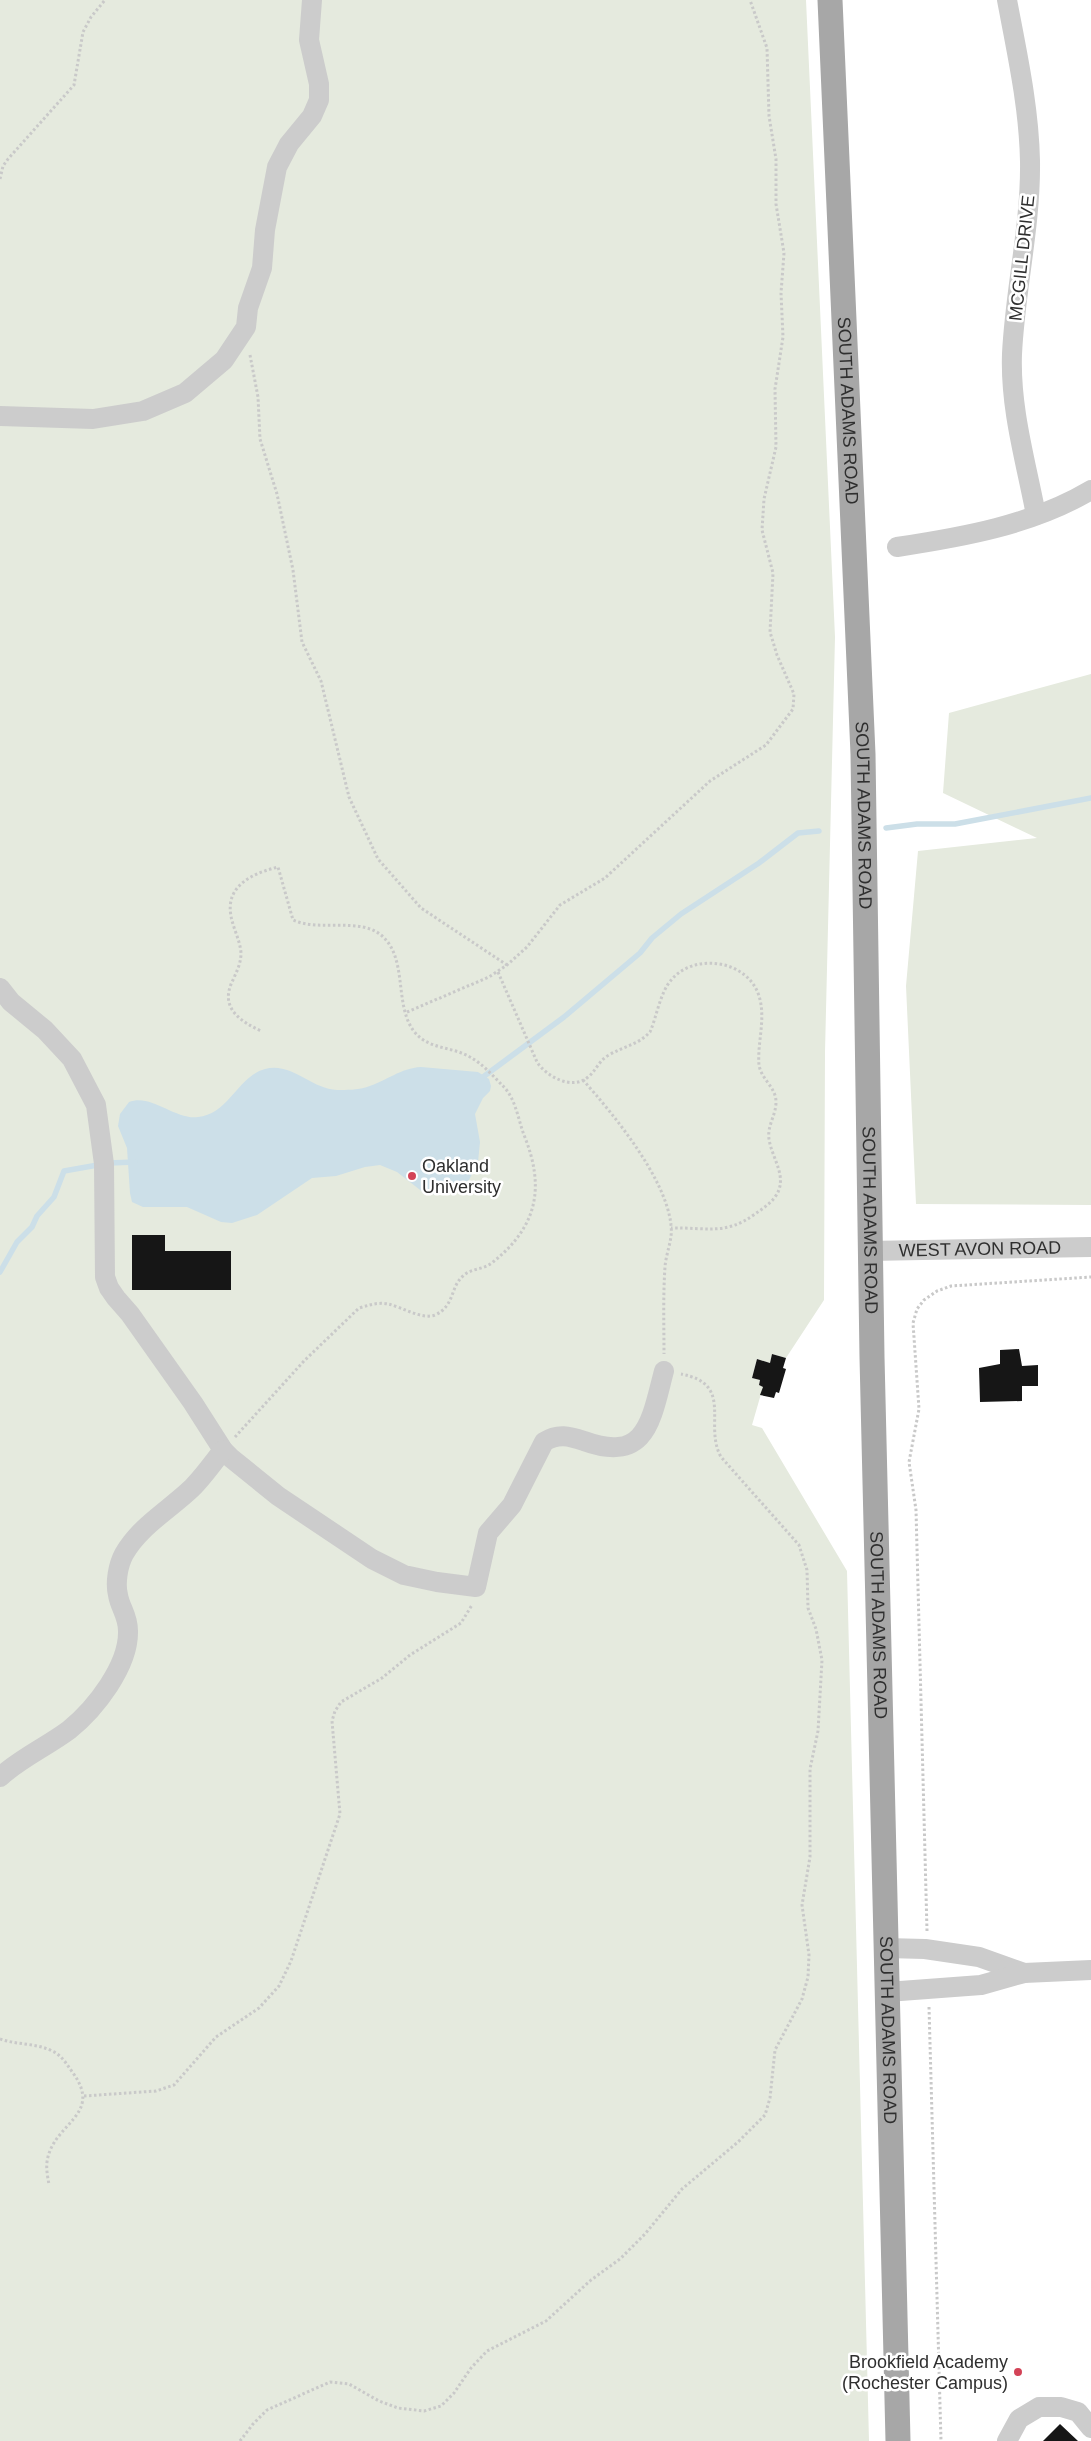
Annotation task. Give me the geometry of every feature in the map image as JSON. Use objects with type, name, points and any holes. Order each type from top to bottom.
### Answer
[{"type":"main road","name":"SOUTH ADAMS ROAD","points":[[830,0],[863,754],[869,1251],[898,2441]]},
{"type":"street","points":[[0,416],[93,419],[143,411],[185,393],[224,360],[246,327],[248,308],[262,268],[265,230],[277,167],[289,144],[312,116],[319,100],[319,84],[309,40],[312,0]]},
{"type":"street","name":"MCGILL DRIVE","points":[[1007,0],[1024,100],[1030,162],[1028,215],[1014,326],[1012,383],[1019,430],[1036,515]]},
{"type":"street","points":[[897,548],[981,532],[1036,515],[1091,490]]},
{"type":"street","points":[[0,988],[11,1002],[45,1030],[72,1059],[96,1105],[104,1164],[105,1277],[109,1288],[194,1403],[223,1450],[278,1496],[372,1559],[404,1575],[476,1587],[488,1533],[516,1499],[544,1442],[559,1436],[568,1436],[612,1449],[633,1443],[646,1430],[664,1371]]},
{"type":"street","name":"WEST AVON ROAD","points":[[869,1251],[1091,1247]]},
{"type":"street","points":[[0,1777],[20,1760],[69,1729],[104,1692],[126,1651],[128,1632],[126,1613],[118,1596],[118,1575],[123,1556],[135,1538],[190,1489],[223,1450]]},
{"type":"street","points":[[886,1948],[927,1950],[979,1957],[1024,1972]]},
{"type":"street","points":[[887,1992],[982,1985],[1024,1972],[1091,1970]]},
{"type":"street","points":[[1007,2441],[1019,2419],[1039,2407],[1061,2407],[1078,2412],[1091,2428]]},
{"type":"path","points":[[0,179],[3,166],[8,159],[74,85],[83,32],[91,17],[106,0]]},
{"type":"path","points":[[407,1012],[498,972],[507,965],[527,947],[560,905],[605,878],[710,781],[766,745],[793,709],[794,694],[777,655],[770,632],[773,573],[762,530],[764,499],[776,447],[775,389],[783,337],[782,293],[784,252],[776,204],[776,159],[768,116],[767,48],[750,0]]},
{"type":"path","points":[[246,327],[258,397],[260,439],[277,494],[287,541],[302,642],[321,681],[349,797],[378,859],[421,908],[507,965]]},
{"type":"path","points":[[223,1450],[304,1361],[359,1308],[370,1304],[387,1304],[424,1316],[435,1315],[445,1308],[452,1299],[460,1278],[468,1272],[492,1263],[522,1231],[534,1205],[537,1189],[534,1168],[513,1103],[505,1088],[469,1056],[437,1047],[427,1042],[413,1030],[393,954],[388,942],[380,934],[365,928],[309,926],[293,920],[278,867],[252,875],[243,881],[235,891],[230,906],[241,954],[238,970],[231,985],[228,1003],[237,1018],[261,1030]]},
{"type":"path","points":[[498,972],[534,1056],[543,1072],[553,1078],[575,1082],[589,1076],[593,1069],[608,1055],[644,1039],[650,1032],[670,980],[688,968],[710,962],[730,966],[747,978],[757,990],[762,1016],[759,1065],[775,1094],[776,1104],[768,1132],[779,1168],[780,1186],[776,1196],[768,1205],[742,1224],[719,1230],[672,1228]]},
{"type":"path","points":[[240,2441],[252,2424],[268,2410],[330,2382],[349,2384],[379,2401],[398,2408],[424,2411],[441,2406],[454,2394],[471,2368],[487,2351],[546,2321],[591,2280],[620,2259],[645,2234],[682,2189],[738,2142],[765,2115],[771,2093],[776,2050],[802,1999],[808,1977],[809,1955],[802,1905],[810,1857],[810,1769],[819,1722],[822,1660],[820,1643],[808,1608],[806,1570],[799,1545],[721,1457],[714,1446],[716,1402],[711,1390],[700,1381],[685,1375],[664,1371],[664,1275],[672,1228],[666,1201],[653,1175],[601,1100],[583,1080]]},
{"type":"path","points":[[927,1950],[916,1510],[909,1462],[919,1409],[913,1323],[918,1309],[924,1300],[937,1291],[951,1286],[1091,1277]]},
{"type":"path","points":[[84,2096],[156,2091],[174,2085],[216,2037],[259,2008],[279,1986],[291,1961],[340,1814],[332,1721],[335,1711],[341,1702],[353,1693],[382,1678],[410,1655],[461,1623],[472,1604],[476,1587]]},
{"type":"path","points":[[928,1990],[941,2441]]},
{"type":"path","points":[[0,2039],[52,2050],[63,2060],[79,2081],[84,2096],[82,2109],[53,2143],[47,2162],[49,2185]]},
{"type":"shaded area","name":"Oakland University","points":[[0,0],[806,0],[835,637],[825,1052],[824,1300],[786,1358],[772,1354],[770,1363],[757,1359],[752,1378],[760,1380],[759,1385],[763,1387],[752,1425],[762,1428],[847,1571],[869,2441],[0,2441]]},
{"type":"shaded area","points":[[1091,674],[1091,1205],[916,1204],[906,986],[918,851],[1037,838],[943,793],[949,713]]},
{"type":"shaded area","points":[[421,1067],[478,1072],[489,1079],[491,1086],[490,1091],[483,1098],[475,1114],[480,1142],[478,1162],[469,1180],[448,1193],[439,1195],[424,1193],[397,1172],[380,1165],[365,1167],[336,1176],[312,1178],[257,1215],[232,1223],[221,1222],[187,1207],[143,1207],[132,1202],[127,1148],[118,1126],[120,1114],[129,1102],[137,1100],[146,1101],[181,1115],[198,1117],[218,1109],[248,1079],[265,1069],[284,1069],[328,1089],[344,1090],[367,1087],[400,1072]]},
{"type":"building","points":[[132,1235],[165,1235],[165,1251],[231,1251],[231,1290],[132,1290]]},
{"type":"building","points":[[1019,1349],[1022,1366],[1038,1365],[1038,1386],[1022,1386],[1022,1401],[980,1402],[979,1368],[1000,1364],[1000,1350]]},
{"type":"building","points":[[772,1354],[786,1358],[783,1368],[786,1369],[779,1393],[776,1392],[774,1398],[760,1395],[763,1387],[759,1385],[760,1380],[752,1378],[757,1359],[770,1363]]},
{"type":"building","points":[[1060,2424],[1078,2441],[1043,2441]]},
{"type":"waterway","points":[[886,828],[917,824],[955,824],[1091,798]]},
{"type":"waterway","points":[[479,1080],[564,1017],[640,953],[652,938],[681,914],[759,863],[798,833],[819,831]]},
{"type":"waterway","points":[[0,1272],[17,1242],[32,1227],[37,1216],[54,1197],[64,1171],[109,1163],[135,1162]]},
{"type":"place","name":"Oakland University","points":[[412,1176]]},
{"type":"place","name":"Brookfield Academy (Rochester Campus)","points":[[1018,2372]]}]
